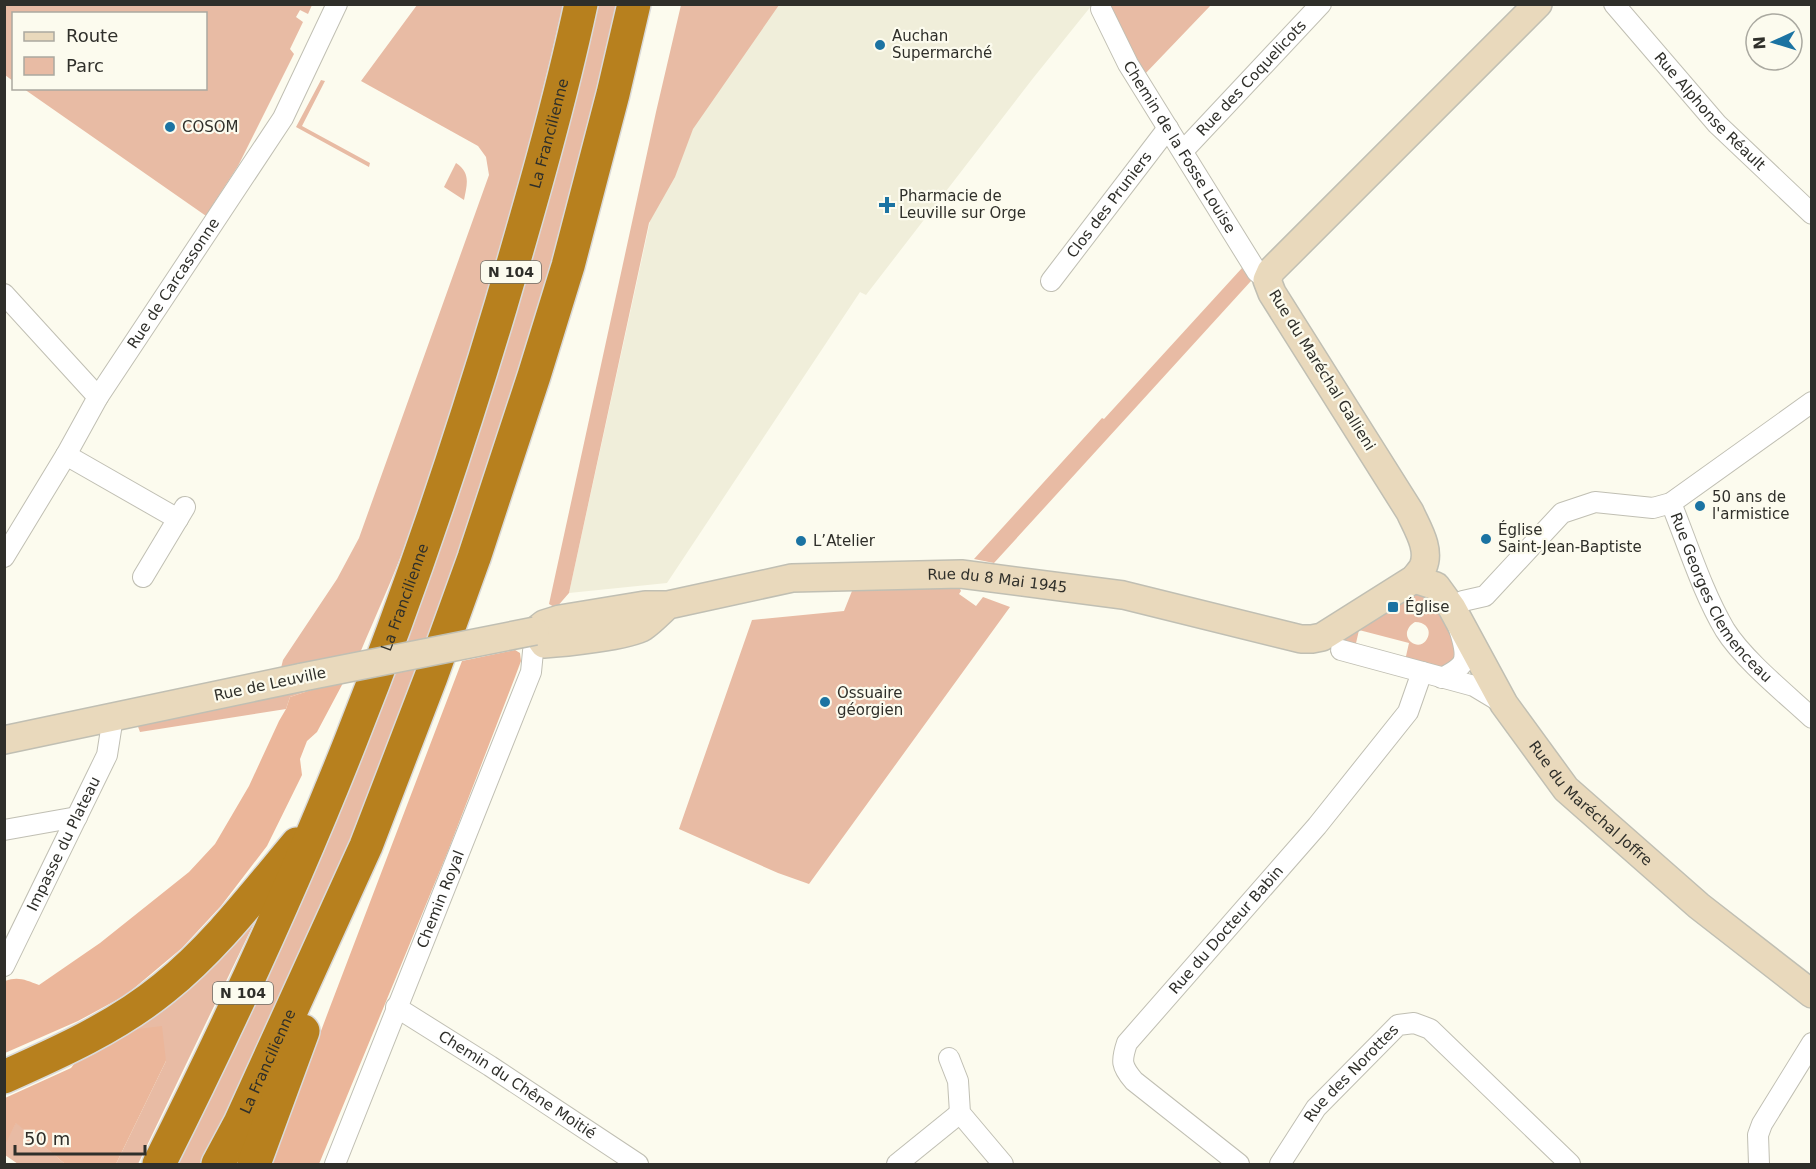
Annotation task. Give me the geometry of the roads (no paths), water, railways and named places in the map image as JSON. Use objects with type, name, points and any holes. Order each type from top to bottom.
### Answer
[{"type":"highway","name":"La Francilienne","points":[[159,1164],[241,997],[319,818],[379,668],[458,442],[517,250],[547,143],[581,4]]},
{"type":"highway","name":"La Francilienne","points":[[218,1164],[240,1123],[366,846],[474,558],[534,376],[583,209],[614,94],[634,4]]},
{"type":"highway","points":[[4,1077],[79,1043],[120,1019],[164,988],[209,947],[319,818]]},
{"type":"highway","points":[[254,1164],[356,887],[366,846]]},
{"type":"street","name":"Rue de Carcassonne","points":[[6,550],[66,455],[98,397],[283,118],[337,4]]},
{"type":"street","name":"Rue des Coquelicots","points":[[1183,151],[1321,4]]},
{"type":"street","name":"Rue du Maréchal Gallieni","points":[[1414,579],[1423,567],[1425,557],[1422,539],[1410,512],[1272,293],[1267,280],[1271,271],[1538,4]]},
{"type":"street","name":"Rue Alphonse Réault","points":[[1614,4],[1717,124],[1812,214]]},
{"type":"street","name":"Chemin de la Fosse Louise","points":[[1101,9],[1128,64],[1257,272],[1267,280]]},
{"type":"street","name":"Clos des Pruniers","points":[[1051,281],[1168,128]]},
{"type":"street","points":[[4,294],[98,397]]},
{"type":"street","points":[[1671,504],[1812,402]]},
{"type":"street","points":[[66,455],[182,513],[143,577]]},
{"type":"street","name":"Rue Georges Clemenceau","points":[[1452,608],[1463,601],[1485,596],[1562,513],[1594,502],[1653,508],[1671,504],[1709,598],[1726,631],[1750,660],[1812,718]]},
{"type":"street","name":"Rue du 8 Mai 1945","points":[[535,631],[544,624],[560,619],[645,605],[668,604],[792,578],[961,574],[1123,595],[1301,639],[1312,639],[1474,686],[1504,704]]},
{"type":"street","points":[[1331,644],[1414,579]]},
{"type":"street","name":"Rue du Maréchal Joffre","points":[[1414,579],[1436,586],[1452,608],[1504,704],[1566,789],[1699,906],[1812,994]]},
{"type":"street","points":[[1442,678],[1457,669],[1464,658],[1465,650],[1452,608]]},
{"type":"street","name":"Rue de Leuville","points":[[4,740],[535,631]]},
{"type":"street","name":"Chemin Royal","points":[[334,1164],[531,672],[535,631]]},
{"type":"street","name":"Rue du Docteur Babin","points":[[1239,1164],[1134,1081],[1124,1070],[1123,1057],[1127,1043],[1317,826],[1408,712],[1422,672]]},
{"type":"street","name":"Impasse du Plateau","points":[[4,966],[107,755],[113,717]]},
{"type":"street","points":[[4,830],[77,817]]},
{"type":"street","name":"Chemin du Chêne Moitié","points":[[396,1007],[638,1164]]},
{"type":"street","name":"Rue des Norottes","points":[[1280,1164],[1316,1108],[1398,1025],[1414,1023],[1430,1029],[1570,1164]]},
{"type":"street","points":[[1759,1164],[1758,1135],[1762,1124],[1812,1043]]},
{"type":"street","points":[[949,1058],[958,1081],[960,1113],[1003,1164]]},
{"type":"street","points":[[897,1164],[960,1113]]},
{"type":"place","name":"Auchan Supermarché","points":[[880,45]]},
{"type":"place","name":"COSOM","points":[[170,127]]},
{"type":"place","name":"Pharmacie de Leuville sur Orge","points":[[887,205]]},
{"type":"place","name":"50 ans de l'armistice","points":[[1700,506]]},
{"type":"place","name":"Église Saint-Jean-Baptiste","points":[[1486,539]]},
{"type":"place","name":"L’Atelier","points":[[801,541]]},
{"type":"place","name":"Église","points":[[1393,607]]},
{"type":"place","name":"Ossuaire géorgien","points":[[825,702]]}]
